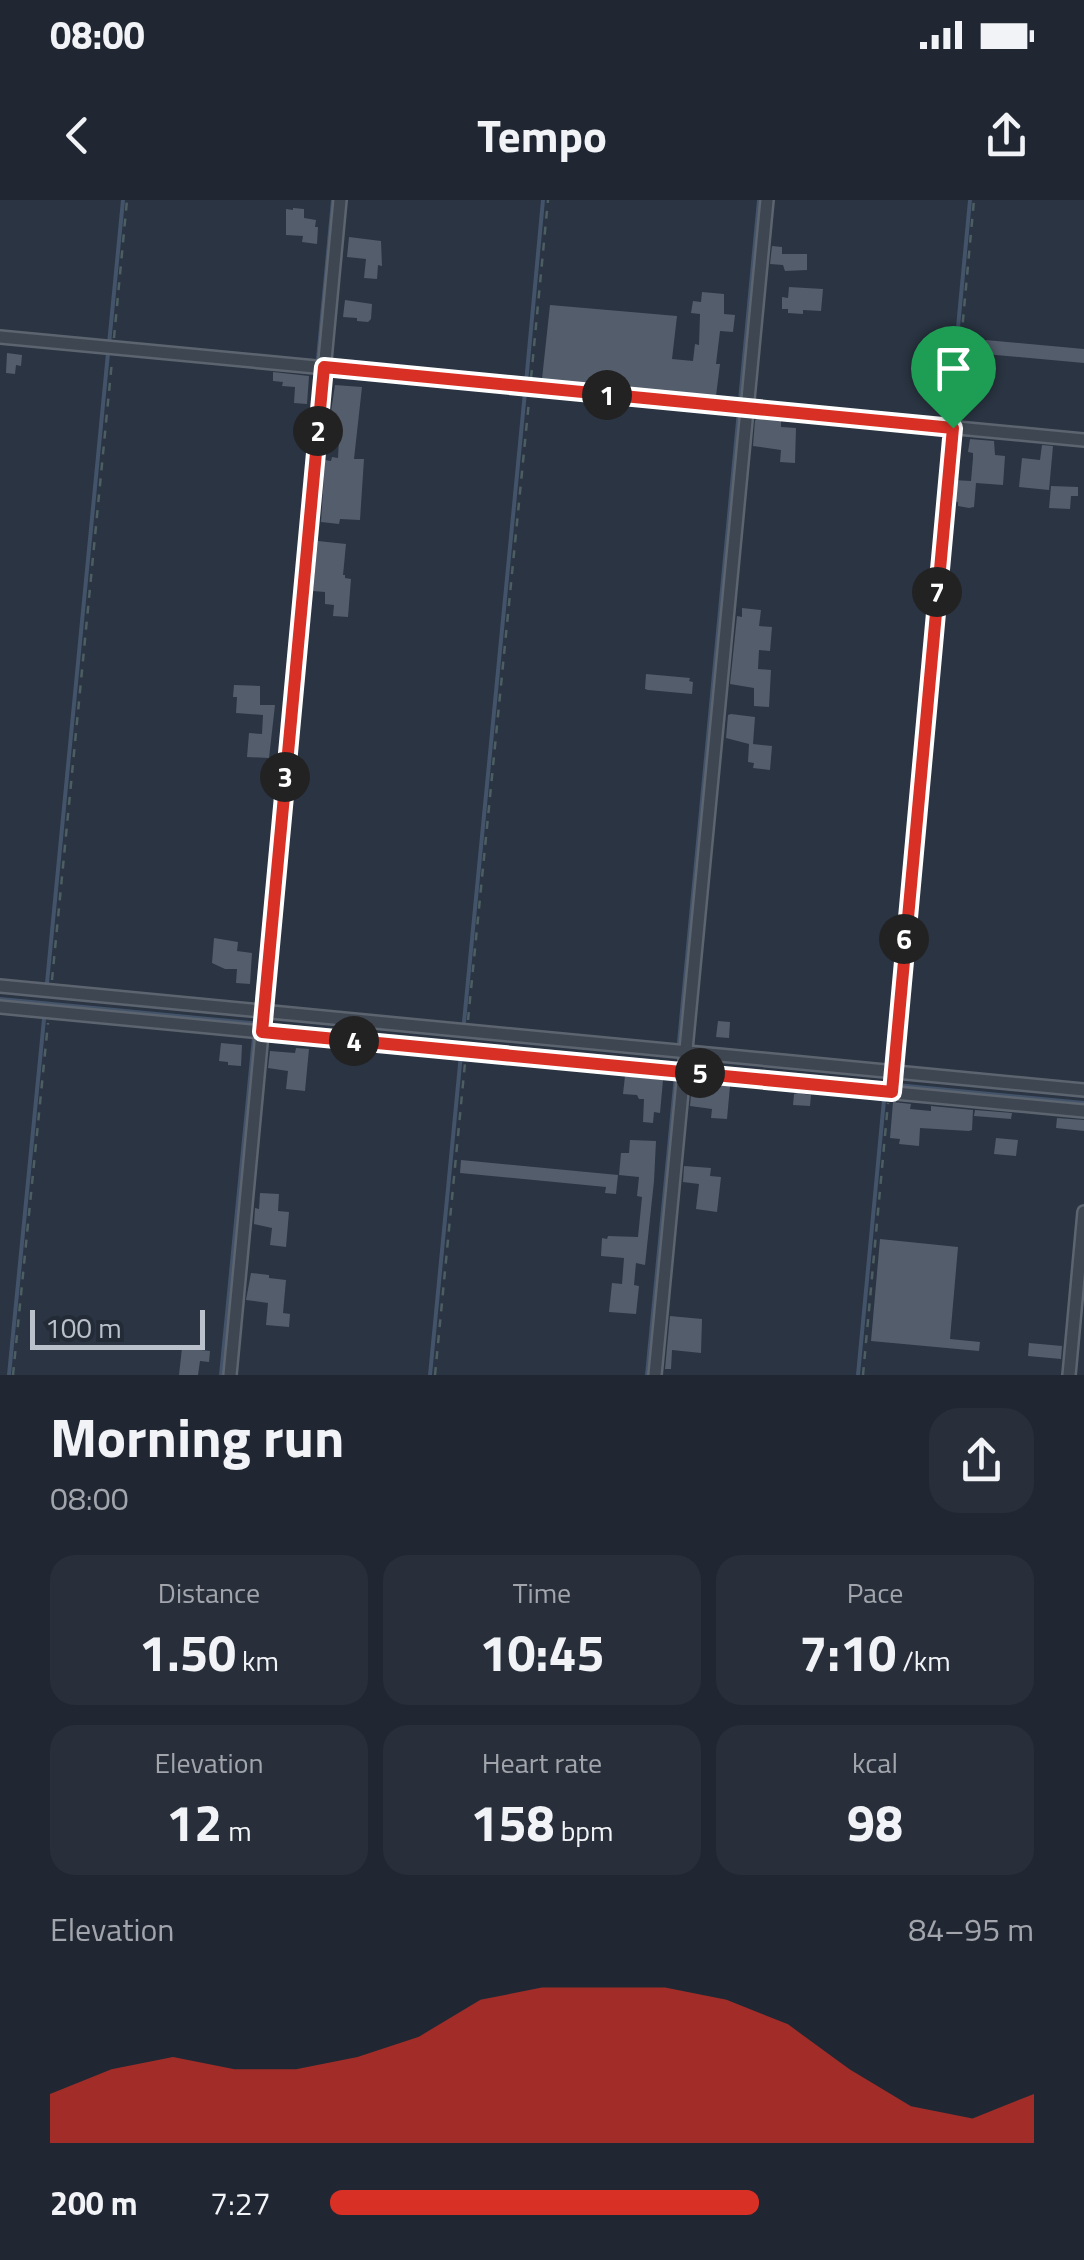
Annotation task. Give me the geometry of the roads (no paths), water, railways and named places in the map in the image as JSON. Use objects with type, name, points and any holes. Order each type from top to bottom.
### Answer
[{"type":"street","points":[[230,1375],[319,367],[340,200]]},
{"type":"street","points":[[655,1375],[742,408],[767,200]]},
{"type":"street","points":[[0,337],[1084,440]]},
{"type":"street","points":[[0,986],[51,1002],[682,1066],[892,1082],[1084,1110]]},
{"type":"street","points":[[0,1007],[51,1002],[682,1066],[892,1082],[1084,1090]]},
{"type":"street","points":[[1069,1375],[1084,1212]]},
{"type":"waterway","points":[[109,344],[123,200]]},
{"type":"waterway","points":[[257,1004],[333,200]]},
{"type":"waterway","points":[[526,383],[543,200]]},
{"type":"waterway","points":[[679,1042],[759,200]]},
{"type":"waterway","points":[[949,423],[970,200]]},
{"type":"waterway","points":[[47,983],[108,353]]},
{"type":"waterway","points":[[464,1022],[525,392]]},
{"type":"waterway","points":[[888,1062],[948,432]]},
{"type":"waterway","points":[[0,999],[1084,1103]]},
{"type":"waterway","points":[[9,1375],[44,1019]]},
{"type":"waterway","points":[[221,1375],[254,1037]]},
{"type":"waterway","points":[[430,1375],[461,1054]]},
{"type":"waterway","points":[[647,1375],[676,1075]]},
{"type":"waterway","points":[[858,1375],[884,1100]]},
{"type":"waterway","points":[[1080,1315],[1084,1275]]}]
